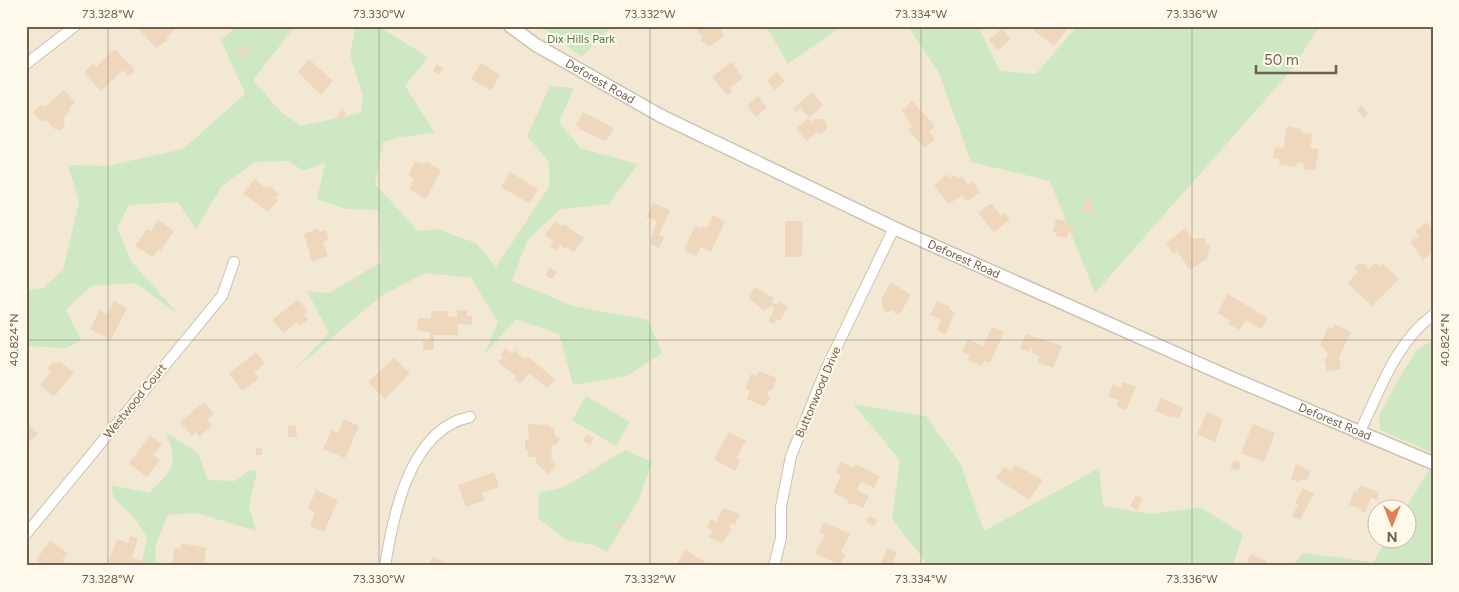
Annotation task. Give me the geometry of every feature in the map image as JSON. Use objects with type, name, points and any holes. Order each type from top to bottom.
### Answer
[{"type":"street","points":[[26,64],[75,26]]},
{"type":"street","name":"Deforest Road","points":[[510,26],[536,45],[661,116],[894,228],[1229,378],[1433,463]]},
{"type":"street","name":"Buttonwood Drive","points":[[774,566],[781,538],[781,507],[794,448],[826,369],[894,228]]},
{"type":"street","name":"Westwood Court","points":[[26,534],[222,296],[234,262]]},
{"type":"street","points":[[1360,431],[1398,351],[1420,325],[1433,315]]},
{"type":"street","points":[[385,566],[397,504],[407,477],[438,432],[459,419],[470,417]]},
{"type":"shaded area","points":[[26,26],[1433,26],[1433,566],[26,566]]},
{"type":"green space","points":[[237,26],[295,26],[253,80],[281,112],[301,126],[361,113],[363,96],[350,54],[356,26],[378,26],[428,57],[405,86],[435,133],[400,137],[383,142],[375,184],[418,231],[437,229],[476,243],[496,267],[549,187],[549,162],[527,136],[550,86],[574,88],[559,122],[580,148],[638,164],[609,204],[560,209],[527,241],[512,281],[573,306],[648,320],[662,353],[627,376],[573,385],[559,334],[516,319],[484,355],[498,322],[471,278],[425,273],[381,296],[292,372],[329,333],[307,291],[329,293],[381,262],[378,210],[346,209],[317,199],[325,163],[303,171],[289,161],[255,162],[222,186],[196,229],[178,202],[129,205],[117,228],[131,261],[178,314],[135,283],[91,286],[66,310],[81,340],[67,348],[26,346],[26,290],[43,288],[63,270],[79,202],[68,165],[107,166],[183,149],[245,94],[221,40]]},
{"type":"green space","name":"Dix Hills Park","points":[[540,26],[612,26],[582,57]]},
{"type":"green space","points":[[766,26],[842,26],[788,64]]},
{"type":"green space","points":[[908,26],[978,26],[1000,71],[1036,74],[1077,26],[1320,26],[1289,73],[1095,293],[1050,181],[971,162],[939,73]]},
{"type":"green space","points":[[1433,340],[1433,453],[1380,430],[1379,415],[1417,350]]},
{"type":"green space","points":[[586,396],[630,422],[616,446],[572,420]]},
{"type":"green space","points":[[853,404],[926,416],[961,465],[984,531],[1099,468],[1103,506],[1152,514],[1200,507],[1243,534],[1233,566],[929,566],[892,519],[900,460]]},
{"type":"green space","points":[[165,432],[198,453],[208,480],[235,481],[250,470],[257,471],[249,506],[256,531],[197,513],[168,515],[155,547],[156,566],[141,566],[147,537],[133,516],[114,499],[111,485],[149,493],[168,472],[173,459],[170,443]]},
{"type":"green space","points":[[625,450],[652,462],[639,499],[607,552],[594,545],[566,540],[538,518],[539,493],[564,487]]},
{"type":"green space","points":[[1430,469],[1433,470],[1433,566],[1293,566],[1303,553],[1373,562],[1381,550],[1416,550],[1416,500],[1411,500]]},
{"type":"building","points":[[136,26],[179,26],[166,38],[168,40],[156,48]]},
{"type":"building","points":[[694,26],[718,26],[725,35],[709,47],[700,40],[703,38]]},
{"type":"building","points":[[1038,26],[1065,26],[1068,28],[1054,46],[1034,31]]},
{"type":"building","points":[[1002,28],[1011,39],[998,50],[989,40]]},
{"type":"building","points":[[245,44],[250,49],[242,58],[236,53]]},
{"type":"building","points":[[115,49],[135,70],[129,76],[123,70],[101,91],[84,73],[93,64],[96,67]]},
{"type":"building","points":[[309,59],[333,81],[321,95],[298,72]]},
{"type":"building","points":[[731,62],[743,78],[730,88],[733,91],[727,95],[712,77]]},
{"type":"building","points":[[481,63],[500,75],[491,91],[471,79]]},
{"type":"building","points":[[437,64],[443,68],[439,75],[433,71]]},
{"type":"building","points":[[777,72],[785,81],[775,90],[767,81]]},
{"type":"building","points":[[64,90],[75,102],[69,108],[71,110],[63,118],[65,126],[61,130],[54,129],[46,119],[42,122],[33,112],[42,104],[45,107]]},
{"type":"building","points":[[812,92],[823,105],[809,118],[801,108],[796,112],[793,109]]},
{"type":"building","points":[[758,96],[767,108],[756,117],[747,106]]},
{"type":"building","points":[[912,101],[935,126],[929,132],[935,139],[925,148],[908,130],[912,126],[902,111]]},
{"type":"building","points":[[1362,105],[1368,115],[1363,118],[1357,109]]},
{"type":"building","points":[[342,110],[346,114],[341,120],[337,116]]},
{"type":"building","points":[[583,112],[614,128],[606,141],[579,129],[580,127],[576,125]]},
{"type":"building","points":[[808,118],[812,122],[815,119],[823,119],[827,129],[820,135],[818,131],[807,141],[796,129]]},
{"type":"building","points":[[1287,126],[1301,129],[1301,132],[1313,134],[1310,148],[1319,149],[1315,171],[1303,169],[1304,163],[1297,162],[1296,167],[1279,164],[1280,159],[1273,158],[1275,147],[1283,148]]},
{"type":"building","points":[[415,162],[424,164],[427,162],[441,170],[426,199],[409,189],[414,179],[410,177],[409,173]]},
{"type":"building","points":[[510,172],[538,189],[529,203],[501,187]]},
{"type":"building","points":[[947,174],[950,178],[954,175],[958,179],[962,176],[968,185],[973,182],[980,192],[967,201],[962,195],[949,204],[934,186]]},
{"type":"building","points":[[255,179],[267,189],[270,186],[279,194],[275,198],[278,200],[268,212],[243,193]]},
{"type":"building","points":[[1084,200],[1094,202],[1092,213],[1082,211]]},
{"type":"building","points":[[653,203],[670,210],[659,235],[664,237],[659,248],[650,243],[657,221],[646,217]]},
{"type":"building","points":[[991,203],[1001,216],[1005,213],[1010,219],[994,233],[978,213]]},
{"type":"building","points":[[713,215],[725,221],[711,252],[701,247],[696,256],[684,250],[695,226],[701,228],[702,225],[707,228]]},
{"type":"building","points":[[1056,219],[1067,221],[1067,226],[1076,227],[1075,232],[1069,231],[1067,238],[1056,236],[1057,232],[1053,232]]},
{"type":"building","points":[[158,220],[174,231],[160,251],[158,249],[153,257],[135,246],[147,229],[151,231]]},
{"type":"building","points":[[555,221],[562,226],[564,224],[584,238],[574,252],[566,247],[564,249],[560,245],[556,250],[550,246],[553,241],[545,235]]},
{"type":"building","points":[[785,221],[803,221],[802,257],[785,257]]},
{"type":"building","points":[[1427,222],[1430,227],[1433,225],[1433,252],[1423,260],[1410,242],[1419,236],[1415,231]]},
{"type":"building","points":[[318,228],[320,232],[326,230],[329,240],[323,242],[328,256],[312,262],[304,234]]},
{"type":"building","points":[[1185,228],[1192,238],[1206,238],[1205,244],[1210,245],[1207,259],[1190,270],[1177,251],[1174,254],[1166,244]]},
{"type":"building","points":[[1375,263],[1380,266],[1382,263],[1399,279],[1372,306],[1347,283],[1358,272],[1354,268],[1359,264],[1364,264],[1369,269]]},
{"type":"building","points":[[550,267],[557,272],[552,279],[545,275]]},
{"type":"building","points":[[352,280],[359,285],[357,288],[350,283]]},
{"type":"building","points":[[891,282],[911,295],[901,312],[895,314],[894,310],[885,313],[881,300]]},
{"type":"building","points":[[755,287],[774,298],[772,302],[778,305],[779,302],[788,307],[780,321],[777,319],[774,324],[768,321],[775,308],[771,306],[764,311],[749,298]]},
{"type":"building","points":[[1228,294],[1268,318],[1261,329],[1246,320],[1240,330],[1228,324],[1231,321],[1217,313]]},
{"type":"building","points":[[298,300],[308,311],[304,315],[308,319],[300,326],[297,322],[284,333],[272,320]]},
{"type":"building","points":[[114,301],[127,308],[111,340],[90,329],[100,310],[107,314]]},
{"type":"building","points":[[937,301],[950,307],[949,309],[955,312],[946,334],[937,330],[941,320],[930,315]]},
{"type":"building","points":[[457,310],[467,310],[467,316],[472,316],[472,325],[458,324],[458,335],[434,335],[434,350],[423,350],[423,341],[430,341],[430,333],[417,330],[418,318],[431,318],[431,311],[448,311],[447,316],[457,317]]},
{"type":"building","points":[[1334,324],[1351,332],[1339,357],[1341,369],[1327,371],[1324,359],[1327,358],[1327,352],[1324,351],[1325,348],[1320,346],[1328,327],[1332,329]]},
{"type":"building","points":[[992,327],[1004,332],[990,363],[984,361],[981,366],[968,360],[970,355],[962,351],[968,339],[983,346]]},
{"type":"building","points":[[1026,334],[1062,346],[1053,368],[1037,362],[1040,356],[1031,353],[1033,348],[1031,347],[1029,352],[1020,348]]},
{"type":"building","points":[[505,348],[512,354],[515,350],[524,359],[528,357],[555,379],[548,388],[529,373],[520,384],[514,379],[516,376],[498,362],[503,357],[500,355]]},
{"type":"building","points":[[256,352],[265,364],[254,372],[259,378],[242,391],[229,373]]},
{"type":"building","points":[[394,358],[410,373],[385,399],[368,382]]},
{"type":"building","points":[[59,361],[74,372],[54,397],[40,385],[51,372],[47,369],[53,362],[57,363]]},
{"type":"building","points":[[759,371],[777,378],[772,391],[769,390],[767,395],[770,397],[765,407],[747,399],[750,391],[745,389],[751,374],[757,376]]},
{"type":"building","points":[[1123,382],[1136,387],[1126,410],[1116,406],[1119,400],[1108,396],[1113,384],[1121,388]]},
{"type":"building","points":[[1161,398],[1183,408],[1179,418],[1173,415],[1172,418],[1155,411]]},
{"type":"building","points":[[204,402],[214,414],[207,420],[212,426],[199,437],[196,432],[192,436],[180,422]]},
{"type":"building","points":[[1207,412],[1223,419],[1215,442],[1197,434]]},
{"type":"building","points":[[344,419],[359,426],[345,458],[323,449],[332,430],[338,433]]},
{"type":"building","points":[[26,422],[38,434],[30,441],[26,441]]},
{"type":"building","points":[[528,424],[550,425],[550,428],[554,428],[554,435],[560,439],[556,445],[552,445],[551,460],[556,466],[548,474],[536,463],[536,457],[528,457],[528,451],[525,451],[525,440],[529,440]]},
{"type":"building","points":[[1253,424],[1275,433],[1264,462],[1241,453]]},
{"type":"building","points":[[296,425],[297,437],[288,437],[288,426]]},
{"type":"building","points":[[729,432],[746,441],[736,458],[741,460],[735,471],[714,459]]},
{"type":"building","points":[[587,434],[594,438],[590,445],[583,441]]},
{"type":"building","points":[[150,435],[162,444],[153,455],[160,460],[147,477],[129,463]]},
{"type":"building","points":[[256,448],[262,448],[262,455],[256,455]]},
{"type":"building","points":[[1234,460],[1241,463],[1238,471],[1230,468]]},
{"type":"building","points":[[841,462],[854,468],[855,464],[880,476],[874,488],[861,481],[857,490],[869,496],[863,508],[853,503],[851,505],[847,503],[848,500],[833,493],[841,475],[836,472]]},
{"type":"building","points":[[1296,464],[1311,471],[1306,481],[1300,479],[1298,482],[1291,479]]},
{"type":"building","points":[[1015,465],[1043,480],[1029,500],[996,478],[1004,467],[1011,471]]},
{"type":"building","points":[[494,472],[499,487],[482,493],[485,500],[466,507],[458,485]]},
{"type":"building","points":[[1360,485],[1379,492],[1377,500],[1371,498],[1370,500],[1366,500],[1365,513],[1361,512],[1362,509],[1349,505],[1354,491],[1357,492]]},
{"type":"building","points":[[1303,488],[1314,494],[1300,520],[1292,516],[1298,505],[1295,503]]},
{"type":"building","points":[[316,490],[338,500],[324,532],[310,526],[315,512],[308,509]]},
{"type":"building","points":[[1136,495],[1143,498],[1137,510],[1130,506]]},
{"type":"building","points":[[723,508],[740,514],[735,525],[731,523],[729,528],[732,529],[722,543],[709,537],[712,530],[707,528],[711,519],[716,522]]},
{"type":"building","points":[[869,516],[877,520],[874,526],[866,522]]},
{"type":"building","points":[[619,522],[622,527],[618,531],[614,525]]},
{"type":"building","points":[[824,522],[850,534],[841,552],[846,554],[840,565],[815,553],[825,535],[819,532]]},
{"type":"building","points":[[130,536],[138,538],[132,558],[145,562],[144,566],[107,566],[117,539],[128,543]]},
{"type":"building","points":[[50,541],[68,553],[62,560],[70,566],[44,566],[36,560]]},
{"type":"building","points":[[181,543],[206,548],[204,566],[172,563],[175,548],[180,549]]},
{"type":"building","points":[[888,548],[897,553],[891,566],[879,566]]},
{"type":"building","points":[[685,550],[712,566],[684,566],[678,562]]},
{"type":"building","points":[[1251,554],[1267,561],[1265,566],[1256,566],[1247,562]]},
{"type":"building","points":[[433,557],[445,563],[444,566],[428,566]]}]
